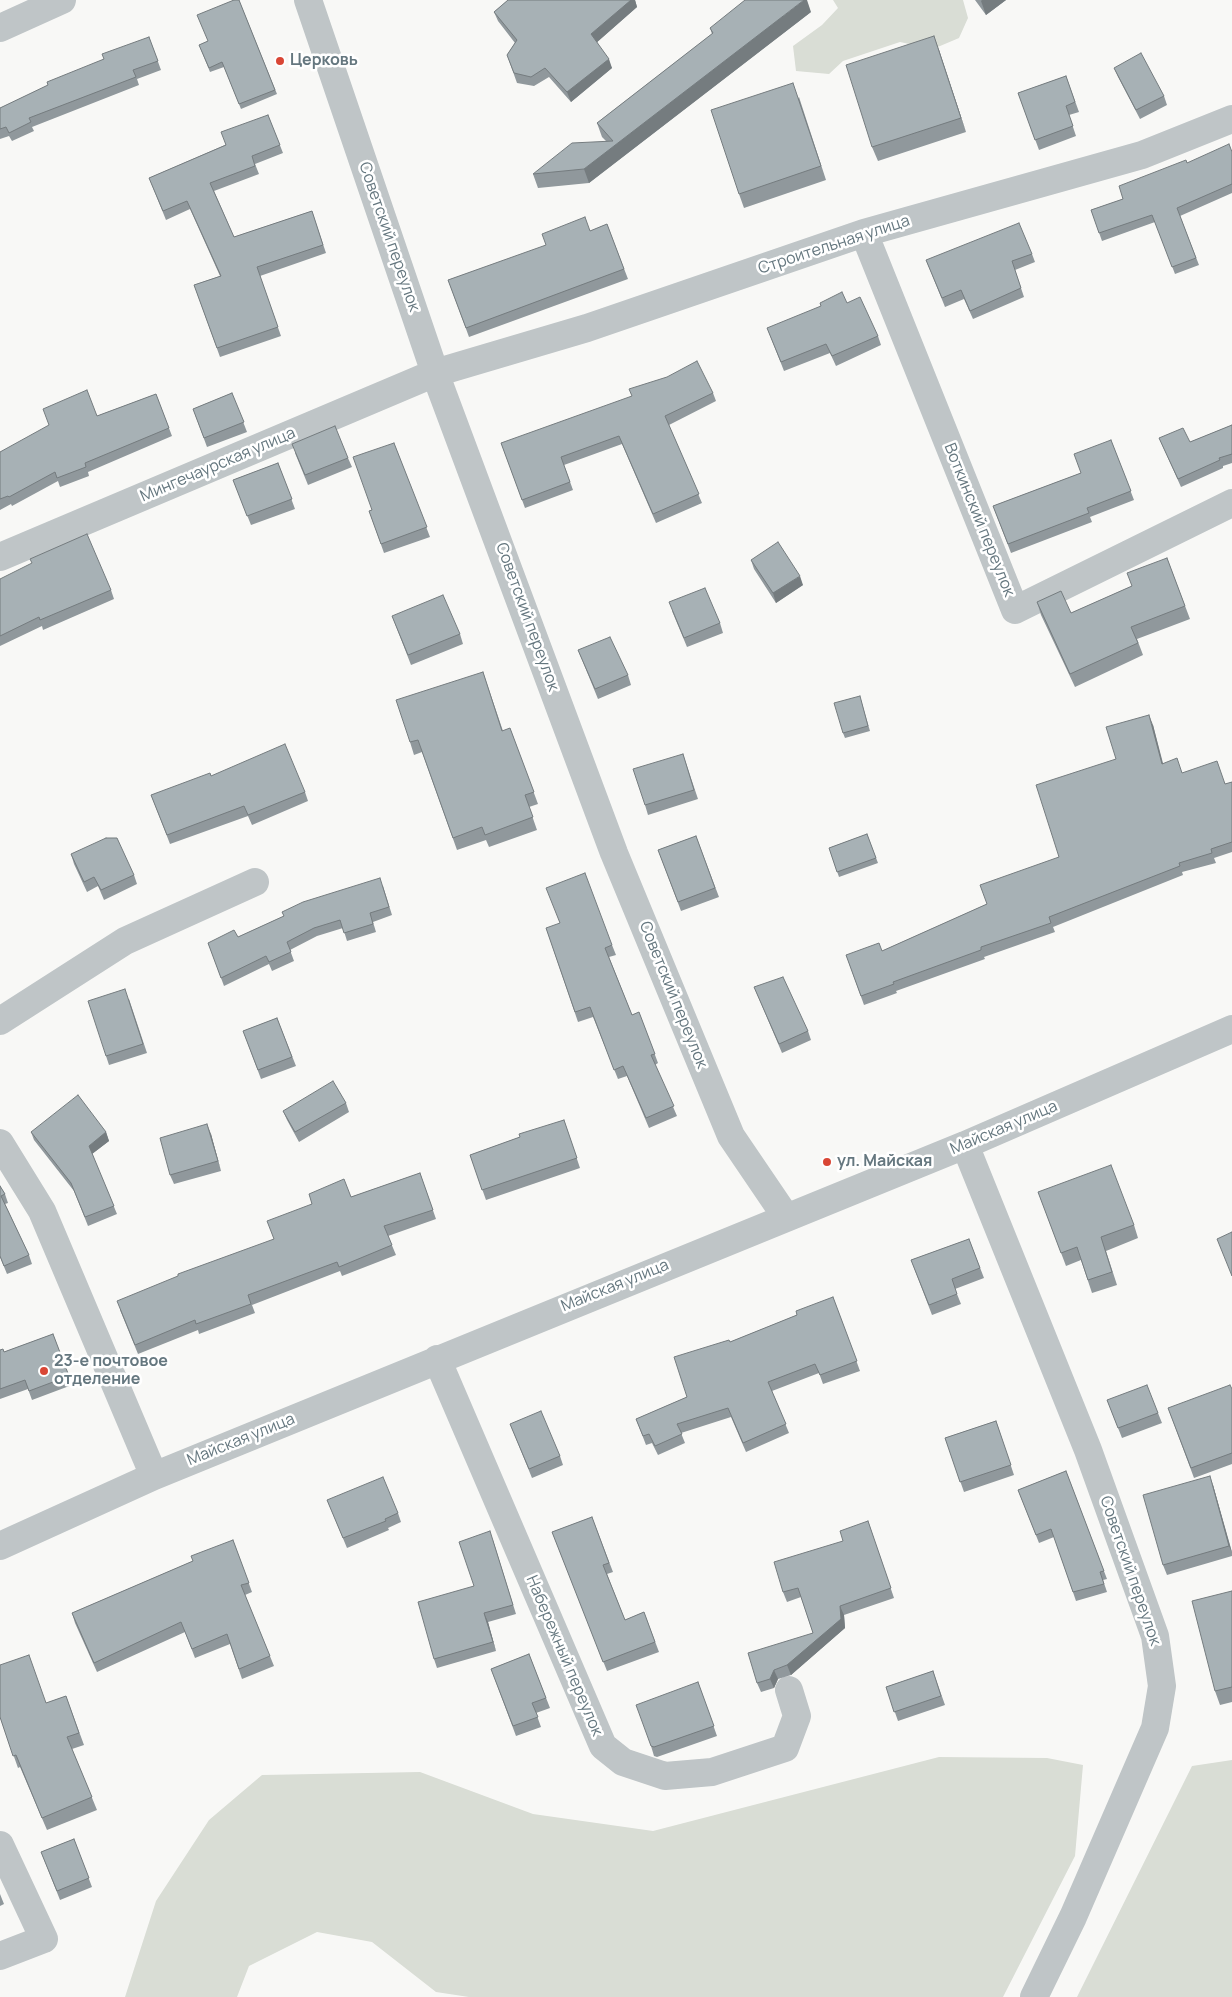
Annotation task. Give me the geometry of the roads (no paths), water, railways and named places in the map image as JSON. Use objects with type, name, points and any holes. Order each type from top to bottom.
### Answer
[{"type":"street","points":[[0,28],[62,0]]},
{"type":"street","name":"Советский переулок","points":[[308,0],[436,373],[614,853],[731,1136],[786,1217]]},
{"type":"street","name":"Строительная улица","points":[[436,373],[587,328],[864,233],[1142,156],[1232,119]]},
{"type":"street","name":"Воткинский переулок","points":[[864,233],[1015,610],[1232,504]]},
{"type":"street","name":"Мингечаурская улица","points":[[0,557],[436,373]]},
{"type":"street","points":[[0,1022],[125,941],[255,882]]},
{"type":"street","name":"Майская улица","points":[[0,1546],[154,1476],[965,1145],[1232,1029]]},
{"type":"street","points":[[0,1143],[42,1211],[154,1476]]},
{"type":"street","name":"Советский переулок","points":[[965,1145],[1092,1459],[1155,1636],[1162,1686],[1155,1728],[1072,1917],[1034,1997]]},
{"type":"street","name":"Набережный переулок","points":[[437,1359],[603,1746],[623,1762],[665,1776],[712,1772],[785,1748],[797,1716],[789,1690]]},
{"type":"street","points":[[0,1844],[44,1939],[0,1956]]},
{"type":"place","name":"Церковь","points":[[280,61]]},
{"type":"place","name":"ул. Майская","points":[[827,1162]]},
{"type":"place","name":"23-е почтовое отделение","points":[[44,1371]]}]
